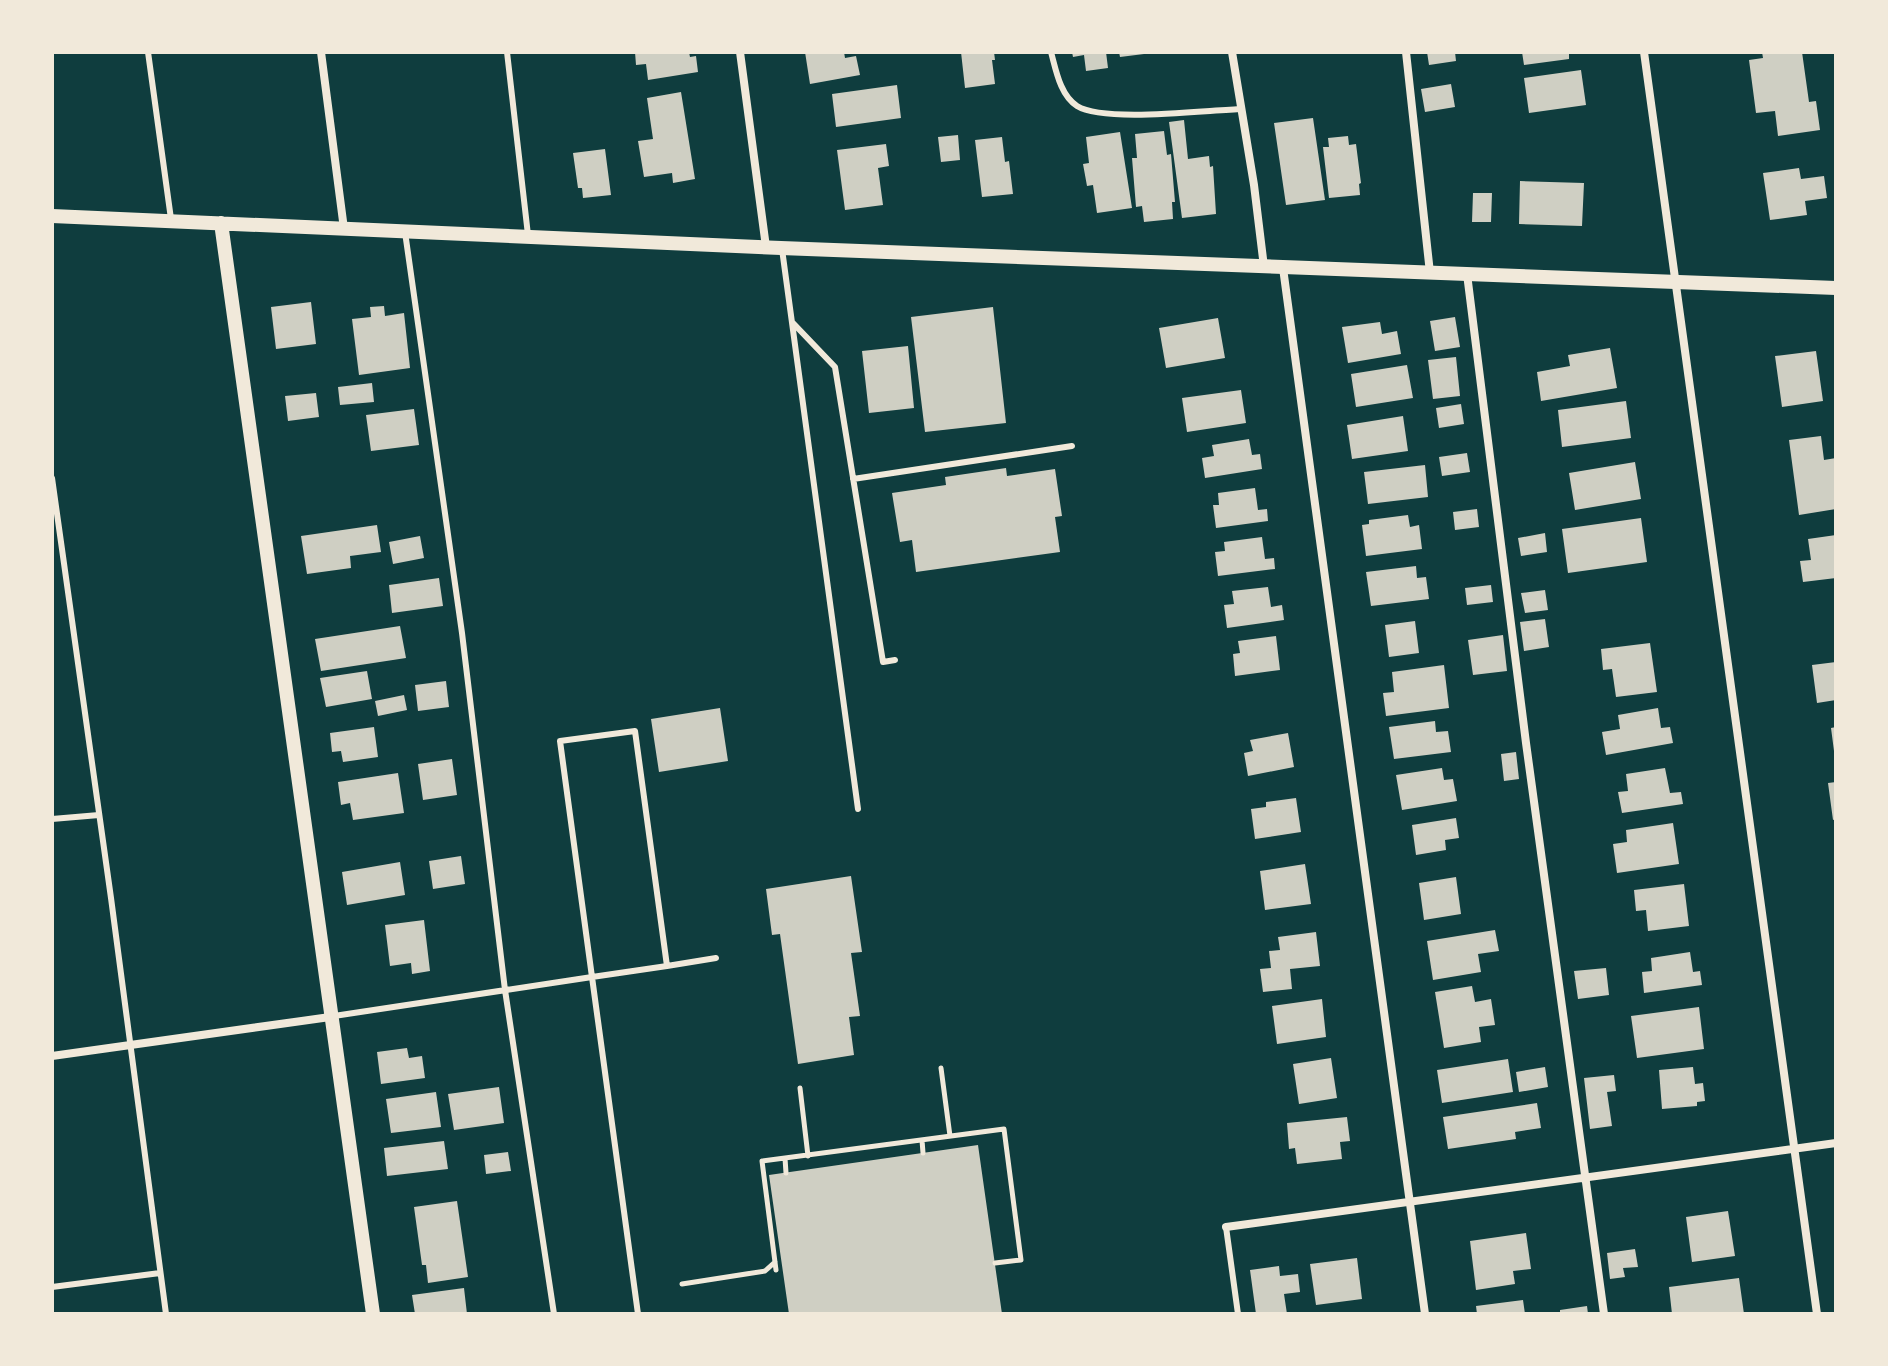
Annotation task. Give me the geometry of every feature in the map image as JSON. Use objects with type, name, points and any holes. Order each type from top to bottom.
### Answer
[{"type":"street","points":[[321,52],[344,229]]},
{"type":"street","points":[[740,52],[774,248]]},
{"type":"street","points":[[1232,52],[1264,267]]},
{"type":"street","points":[[1406,52],[1430,273]]},
{"type":"street","points":[[1644,52],[1817,1314]]},
{"type":"street","points":[[52,216],[774,248],[1836,288]]},
{"type":"street","points":[[221,223],[373,1314]]},
{"type":"street","points":[[1283,268],[1425,1314]]},
{"type":"street","points":[[1467,274],[1528,758],[1604,1314]]},
{"type":"street","points":[[52,1056],[330,1017]]},
{"type":"street","points":[[1226,1227],[1836,1143]]},
{"type":"lane","points":[[148,52],[171,222]]},
{"type":"lane","points":[[507,52],[529,237]]},
{"type":"lane","points":[[1051,52],[1064,94],[1076,106],[1088,111],[1115,114],[1242,109]]},
{"type":"lane","points":[[405,231],[462,633],[505,990],[554,1314]]},
{"type":"lane","points":[[774,248],[792,322],[858,809]]},
{"type":"lane","points":[[792,322],[835,367],[883,662],[895,660]]},
{"type":"lane","points":[[853,479],[1072,446]]},
{"type":"lane","points":[[52,478],[166,1314]]},
{"type":"lane","points":[[638,1314],[560,741],[635,731],[667,966]]},
{"type":"lane","points":[[52,819],[99,815]]},
{"type":"lane","points":[[330,1017],[716,958]]},
{"type":"lane","points":[[1226,1227],[1238,1314]]},
{"type":"lane","points":[[52,1287],[160,1273]]},
{"type":"path","points":[[941,1068],[950,1136]]},
{"type":"path","points":[[800,1088],[808,1156]]},
{"type":"path","points":[[776,1270],[773,1223],[762,1161],[1004,1129],[1021,1260],[995,1263]]},
{"type":"path","points":[[922,1140],[923,1153]]},
{"type":"path","points":[[785,1158],[786,1173]]},
{"type":"path","points":[[682,1284],[765,1271],[775,1261]]},
{"type":"building","points":[[635,52],[689,52],[690,57],[696,56],[698,72],[648,80],[646,64],[636,65]]},
{"type":"building","points":[[805,52],[844,52],[845,58],[856,56],[860,75],[810,84]]},
{"type":"building","points":[[961,52],[994,52],[995,84],[965,88]]},
{"type":"building","points":[[1072,52],[1106,52],[1108,68],[1086,71],[1084,55],[1073,57]]},
{"type":"building","points":[[1119,52],[1144,52],[1144,54],[1120,57]]},
{"type":"building","points":[[1427,52],[1455,52],[1456,61],[1429,65]]},
{"type":"building","points":[[1522,52],[1569,52],[1569,59],[1524,65]]},
{"type":"building","points":[[1762,52],[1802,52],[1809,102],[1816,101],[1820,130],[1778,136],[1775,111],[1756,113],[1749,60],[1763,58]]},
{"type":"building","points":[[1581,70],[1586,105],[1529,113],[1524,78]]},
{"type":"building","points":[[1451,84],[1455,107],[1425,112],[1421,89]]},
{"type":"building","points":[[897,85],[901,118],[836,127],[832,94]]},
{"type":"building","points":[[681,92],[695,179],[673,183],[672,173],[644,177],[638,141],[653,139],[647,98]]},
{"type":"building","points":[[1313,118],[1325,200],[1286,205],[1274,123]]},
{"type":"building","points":[[1184,120],[1188,159],[1209,156],[1210,167],[1213,166],[1216,214],[1182,218],[1169,122]]},
{"type":"building","points":[[1164,131],[1167,155],[1171,154],[1175,202],[1172,202],[1173,219],[1144,222],[1142,206],[1136,207],[1132,158],[1137,158],[1135,134]]},
{"type":"building","points":[[1120,132],[1132,208],[1097,213],[1093,185],[1087,186],[1083,164],[1089,163],[1086,137]]},
{"type":"building","points":[[958,135],[960,160],[941,162],[938,137]]},
{"type":"building","points":[[1348,136],[1349,145],[1356,144],[1360,195],[1329,198],[1323,147],[1329,147],[1328,138]]},
{"type":"building","points":[[1002,137],[1013,194],[982,197],[975,140]]},
{"type":"building","points":[[886,144],[889,166],[878,168],[883,205],[845,210],[837,150]]},
{"type":"building","points":[[605,149],[611,195],[583,198],[582,188],[578,188],[573,153]]},
{"type":"building","points":[[1799,168],[1801,179],[1824,176],[1827,198],[1805,201],[1807,215],[1770,220],[1763,173]]},
{"type":"building","points":[[1520,181],[1584,183],[1582,226],[1519,224]]},
{"type":"building","points":[[1473,193],[1492,193],[1491,222],[1472,222]]},
{"type":"building","points":[[311,302],[316,344],[276,349],[271,307]]},
{"type":"building","points":[[384,306],[385,316],[404,313],[410,368],[359,375],[352,319],[371,317],[370,307]]},
{"type":"building","points":[[993,307],[1006,423],[925,432],[911,317]]},
{"type":"building","points":[[1455,317],[1460,347],[1435,351],[1430,321]]},
{"type":"building","points":[[1218,318],[1225,358],[1166,368],[1159,328]]},
{"type":"building","points":[[1380,322],[1382,334],[1397,331],[1401,354],[1348,363],[1342,327]]},
{"type":"building","points":[[908,346],[914,408],[869,413],[862,351]]},
{"type":"building","points":[[1610,348],[1617,388],[1541,401],[1537,372],[1570,366],[1568,355]]},
{"type":"building","points":[[1816,351],[1823,401],[1782,407],[1775,356]]},
{"type":"building","points":[[1456,357],[1460,396],[1433,399],[1428,360]]},
{"type":"building","points":[[1407,365],[1413,398],[1356,407],[1351,374]]},
{"type":"building","points":[[372,383],[374,402],[340,405],[338,387]]},
{"type":"building","points":[[1241,390],[1246,423],[1187,432],[1182,398]]},
{"type":"building","points":[[316,393],[319,417],[288,421],[285,396]]},
{"type":"building","points":[[1626,401],[1631,438],[1562,447],[1558,410]]},
{"type":"building","points":[[1461,404],[1464,424],[1439,428],[1436,408]]},
{"type":"building","points":[[414,409],[419,445],[371,451],[366,415]]},
{"type":"building","points":[[1403,416],[1408,451],[1352,459],[1347,425]]},
{"type":"building","points":[[1821,436],[1824,460],[1836,458],[1836,509],[1799,515],[1789,440]]},
{"type":"building","points":[[1249,439],[1252,455],[1260,454],[1262,469],[1205,478],[1202,458],[1214,456],[1212,445]]},
{"type":"building","points":[[1467,453],[1470,472],[1442,476],[1439,457]]},
{"type":"building","points":[[1635,462],[1641,499],[1575,510],[1569,473]]},
{"type":"building","points":[[1425,465],[1428,497],[1368,504],[1364,472]]},
{"type":"building","points":[[1006,468],[1007,476],[1055,469],[1062,516],[1055,517],[1060,552],[916,572],[912,540],[900,542],[892,493],[946,485],[945,477]]},
{"type":"building","points":[[1255,488],[1258,510],[1267,509],[1268,521],[1216,528],[1213,505],[1219,505],[1218,493]]},
{"type":"building","points":[[1477,509],[1479,527],[1455,530],[1453,512]]},
{"type":"building","points":[[1408,515],[1410,527],[1419,525],[1422,549],[1366,556],[1362,525],[1369,524],[1369,520]]},
{"type":"building","points":[[1641,518],[1647,562],[1568,573],[1562,529]]},
{"type":"building","points":[[377,525],[381,552],[350,556],[351,568],[307,574],[301,536]]},
{"type":"building","points":[[1545,533],[1547,552],[1521,556],[1518,538]]},
{"type":"building","points":[[1836,535],[1836,578],[1803,582],[1800,561],[1811,560],[1808,539]]},
{"type":"building","points":[[420,536],[424,558],[393,564],[389,542]]},
{"type":"building","points":[[1262,537],[1265,559],[1274,558],[1275,569],[1218,576],[1215,552],[1225,551],[1224,542]]},
{"type":"building","points":[[1416,566],[1417,578],[1426,577],[1429,599],[1371,606],[1366,572]]},
{"type":"building","points":[[439,578],[443,606],[392,613],[389,585]]},
{"type":"building","points":[[1491,585],[1493,602],[1467,605],[1465,588]]},
{"type":"building","points":[[1268,587],[1271,607],[1282,605],[1284,620],[1227,628],[1224,605],[1234,604],[1232,591]]},
{"type":"building","points":[[1545,590],[1548,610],[1525,613],[1521,593]]},
{"type":"building","points":[[1545,619],[1549,647],[1524,651],[1520,622]]},
{"type":"building","points":[[1415,621],[1419,653],[1389,657],[1385,625]]},
{"type":"building","points":[[400,626],[406,658],[321,671],[315,639]]},
{"type":"building","points":[[1503,635],[1507,671],[1473,675],[1468,640]]},
{"type":"building","points":[[1276,636],[1280,670],[1235,676],[1233,654],[1240,653],[1238,641]]},
{"type":"building","points":[[1650,643],[1657,692],[1616,697],[1612,669],[1603,670],[1601,649]]},
{"type":"building","points":[[1836,662],[1836,700],[1817,703],[1812,665]]},
{"type":"building","points":[[1444,665],[1449,708],[1386,716],[1383,693],[1394,692],[1392,672]]},
{"type":"building","points":[[367,671],[372,699],[326,707],[320,678]]},
{"type":"building","points":[[446,681],[449,707],[418,711],[415,685]]},
{"type":"building","points":[[404,695],[407,710],[378,716],[375,701]]},
{"type":"building","points":[[720,708],[728,761],[659,772],[651,719]]},
{"type":"building","points":[[1658,708],[1661,728],[1670,727],[1673,743],[1606,755],[1602,732],[1620,729],[1618,715]]},
{"type":"building","points":[[1435,721],[1436,732],[1448,731],[1451,752],[1394,759],[1389,727]]},
{"type":"building","points":[[374,727],[378,757],[343,762],[341,751],[332,752],[330,733]]},
{"type":"building","points":[[1836,727],[1836,751],[1834,751],[1831,728]]},
{"type":"building","points":[[1288,733],[1294,767],[1248,776],[1244,753],[1253,751],[1250,740]]},
{"type":"building","points":[[1516,752],[1519,779],[1504,781],[1501,754]]},
{"type":"building","points":[[452,759],[457,795],[423,800],[418,764]]},
{"type":"building","points":[[1442,768],[1444,780],[1453,779],[1457,801],[1402,810],[1396,775]]},
{"type":"building","points":[[1665,768],[1670,793],[1681,792],[1683,804],[1622,813],[1618,792],[1628,791],[1626,774]]},
{"type":"building","points":[[398,773],[404,813],[353,820],[350,803],[341,805],[338,782]]},
{"type":"building","points":[[1836,782],[1836,819],[1833,820],[1828,783]]},
{"type":"building","points":[[1296,798],[1301,832],[1255,839],[1251,809],[1266,807],[1266,802]]},
{"type":"building","points":[[1456,818],[1459,838],[1445,840],[1446,850],[1416,855],[1412,825]]},
{"type":"building","points":[[1673,823],[1679,864],[1617,873],[1613,844],[1627,842],[1626,830]]},
{"type":"building","points":[[461,856],[465,884],[433,889],[429,861]]},
{"type":"building","points":[[400,862],[405,895],[347,905],[342,872]]},
{"type":"building","points":[[1305,864],[1311,904],[1265,910],[1260,871]]},
{"type":"building","points":[[851,876],[862,952],[851,953],[860,1016],[849,1017],[854,1055],[798,1064],[780,934],[772,935],[766,889]]},
{"type":"building","points":[[1456,877],[1461,914],[1424,920],[1419,883]]},
{"type":"building","points":[[1684,884],[1689,926],[1648,931],[1646,910],[1636,911],[1634,890]]},
{"type":"building","points":[[424,920],[430,971],[412,974],[411,963],[390,966],[385,925]]},
{"type":"building","points":[[1495,930],[1499,951],[1478,954],[1481,972],[1433,980],[1427,941]]},
{"type":"building","points":[[1316,932],[1320,966],[1290,969],[1292,989],[1263,992],[1260,969],[1271,968],[1269,951],[1280,950],[1278,937]]},
{"type":"building","points":[[1690,952],[1693,972],[1700,971],[1702,985],[1644,993],[1642,972],[1652,971],[1651,958]]},
{"type":"building","points":[[1606,968],[1609,995],[1578,999],[1574,971]]},
{"type":"building","points":[[1472,986],[1475,1002],[1491,999],[1495,1025],[1479,1027],[1481,1042],[1444,1048],[1435,992]]},
{"type":"building","points":[[1322,999],[1326,1037],[1277,1044],[1272,1006]]},
{"type":"building","points":[[1699,1007],[1704,1049],[1637,1058],[1631,1016]]},
{"type":"building","points":[[407,1048],[409,1058],[422,1056],[425,1078],[381,1084],[377,1052]]},
{"type":"building","points":[[1331,1058],[1337,1098],[1299,1104],[1293,1064]]},
{"type":"building","points":[[1508,1059],[1513,1092],[1442,1103],[1437,1070]]},
{"type":"building","points":[[1545,1067],[1548,1087],[1519,1092],[1516,1072]]},
{"type":"building","points":[[1693,1067],[1695,1084],[1703,1083],[1705,1101],[1697,1102],[1697,1106],[1662,1109],[1659,1070]]},
{"type":"building","points":[[1614,1075],[1616,1091],[1607,1092],[1612,1126],[1590,1129],[1584,1078]]},
{"type":"building","points":[[499,1087],[504,1123],[454,1130],[448,1094]]},
{"type":"building","points":[[436,1092],[441,1127],[391,1133],[386,1099]]},
{"type":"building","points":[[1537,1103],[1541,1128],[1515,1132],[1516,1139],[1448,1149],[1443,1117]]},
{"type":"building","points":[[1347,1117],[1350,1141],[1340,1142],[1342,1159],[1297,1164],[1295,1148],[1289,1149],[1287,1123]]},
{"type":"building","points":[[444,1141],[448,1169],[387,1176],[384,1148]]},
{"type":"building","points":[[978,1145],[1002,1314],[789,1314],[769,1175]]},
{"type":"building","points":[[508,1152],[511,1171],[486,1174],[484,1155]]},
{"type":"building","points":[[457,1201],[468,1277],[428,1283],[426,1265],[422,1265],[414,1207]]},
{"type":"building","points":[[1728,1211],[1735,1256],[1692,1262],[1686,1217]]},
{"type":"building","points":[[1526,1233],[1531,1269],[1513,1271],[1515,1284],[1476,1290],[1470,1241]]},
{"type":"building","points":[[1635,1249],[1638,1267],[1623,1268],[1625,1277],[1610,1279],[1607,1253]]},
{"type":"building","points":[[1357,1258],[1362,1299],[1316,1305],[1310,1264]]},
{"type":"building","points":[[1279,1266],[1280,1276],[1298,1274],[1300,1292],[1284,1294],[1287,1314],[1256,1314],[1250,1270]]},
{"type":"building","points":[[1739,1278],[1744,1314],[1672,1314],[1669,1287]]},
{"type":"building","points":[[464,1288],[467,1314],[415,1314],[412,1295]]},
{"type":"building","points":[[1523,1300],[1525,1314],[1477,1314],[1476,1306]]},
{"type":"building","points":[[1587,1306],[1588,1314],[1560,1314],[1560,1310]]}]
